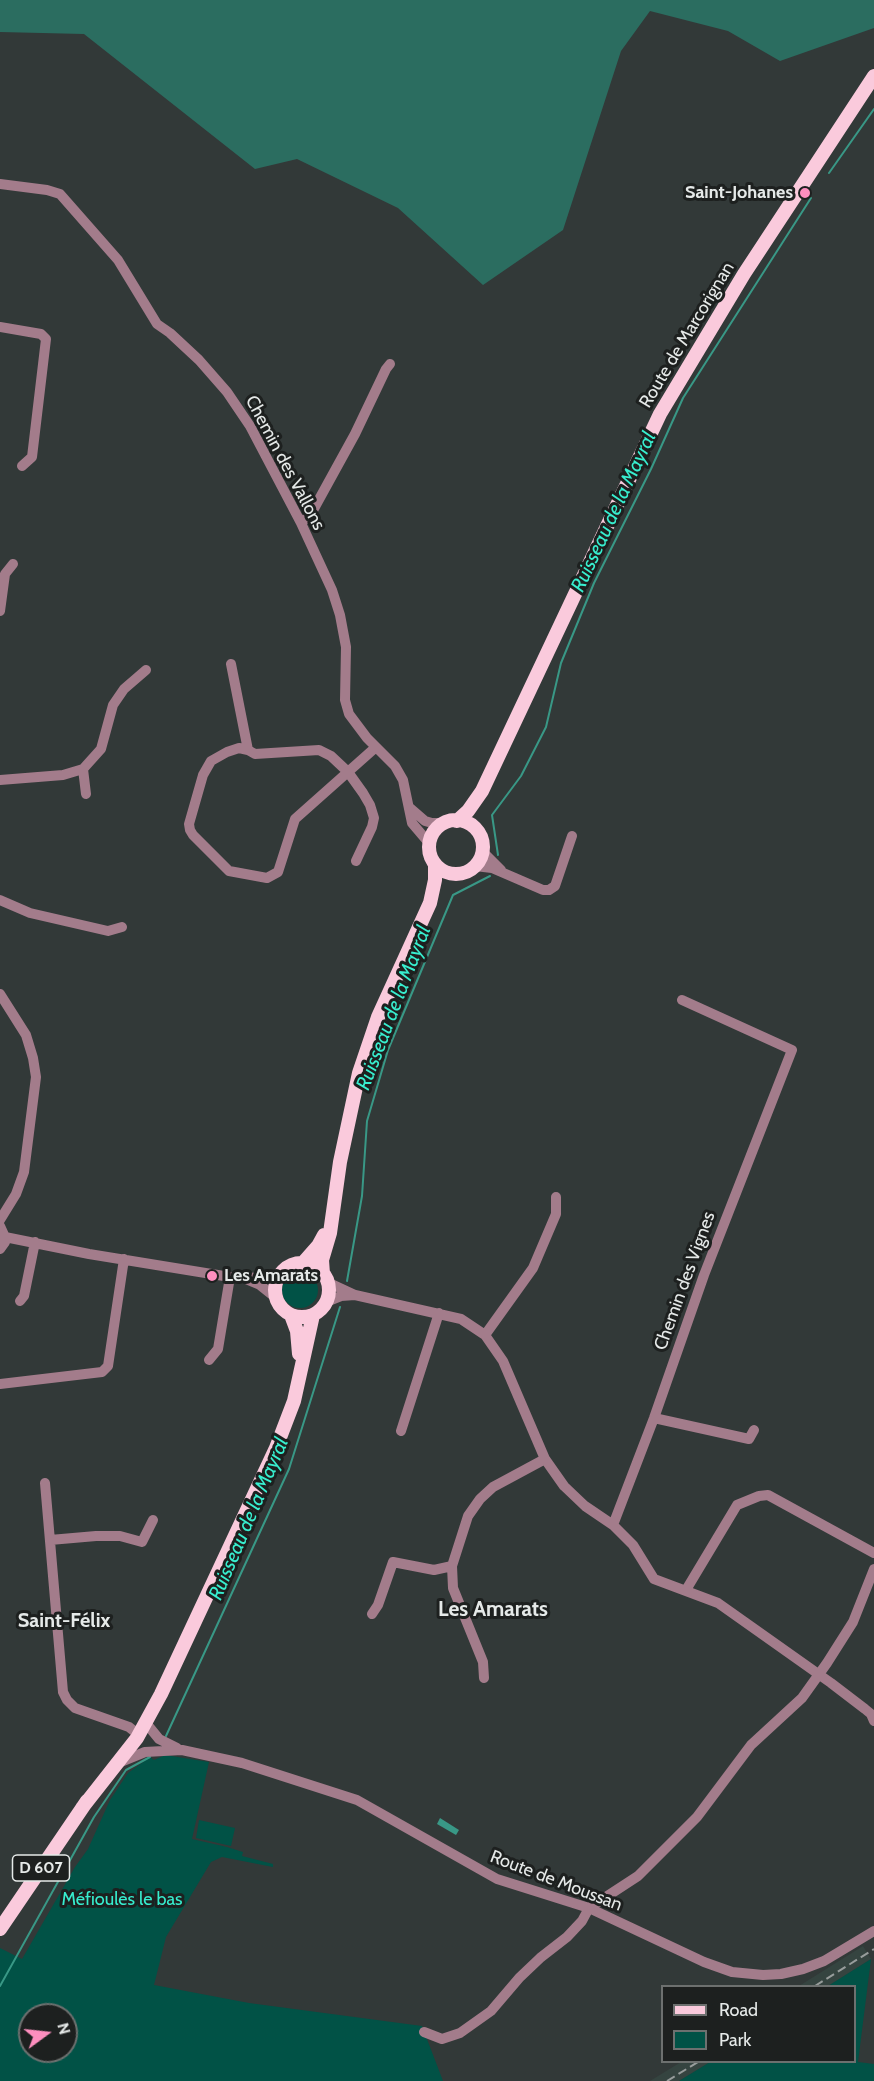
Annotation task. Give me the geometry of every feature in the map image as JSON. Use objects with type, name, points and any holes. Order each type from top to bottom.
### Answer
[{"type":"main road","name":"Route de Marcorignan","points":[[451,822],[468,811],[482,791],[660,414],[744,274],[874,76]]},
{"type":"main road","name":"Route de Marcorignan","points":[[479,834],[477,820],[482,791]]},
{"type":"main road","points":[[430,903],[447,882],[475,866],[482,851],[482,842],[474,827],[451,822],[434,831],[429,843],[431,859],[442,871],[459,874]]},
{"type":"main road","points":[[325,1278],[315,1267],[303,1263],[296,1264],[280,1274],[275,1286],[275,1297],[285,1311],[302,1317],[313,1315],[326,1302],[329,1293],[322,1260],[330,1233],[340,1162],[359,1073],[378,1017],[430,903],[435,880],[435,865]]},
{"type":"main road","points":[[303,1263],[318,1246],[333,1210]]},
{"type":"main road","name":"D 607","points":[[291,1315],[297,1331],[299,1371]]},
{"type":"main road","name":"D 607","points":[[0,1929],[140,1727],[183,1647],[276,1448],[294,1401],[313,1315]]},
{"type":"main road","name":"D 607","points":[[82,1808],[137,1738],[140,1727]]},
{"type":"street","name":"Chemin des Vallons","points":[[0,184],[47,190],[60,194],[117,260],[157,324],[199,360],[230,397],[250,426],[301,523],[332,590],[340,615],[346,647],[345,700],[349,714],[355,725],[394,766],[403,780],[412,823],[429,843]]},
{"type":"street","points":[[0,327],[41,334],[46,339],[32,457],[22,466]]},
{"type":"street","points":[[301,523],[311,514],[317,504],[390,364]]},
{"type":"street","points":[[0,611],[5,574],[13,564]]},
{"type":"street","points":[[231,664],[248,750]]},
{"type":"street","points":[[0,780],[63,775],[83,769],[101,749],[113,705],[124,689],[146,670]]},
{"type":"street","points":[[356,861],[374,818],[363,793],[348,772],[331,756],[319,750],[255,754],[239,748],[211,761],[203,775],[189,824],[193,835],[230,871],[267,878],[278,872],[295,819],[348,772],[376,747]]},
{"type":"street","points":[[83,769],[86,794]]},
{"type":"street","points":[[410,808],[432,824],[451,822]]},
{"type":"street","points":[[475,866],[492,868],[543,890],[549,890],[555,886],[572,836]]},
{"type":"street","points":[[482,851],[504,873]]},
{"type":"street","points":[[0,900],[30,912],[108,932],[122,927]]},
{"type":"street","points":[[0,994],[26,1035],[36,1077],[24,1172],[16,1194],[0,1220]]},
{"type":"street","name":"Chemin des Vignes","points":[[613,1525],[654,1418],[704,1275],[792,1050],[682,1000]]},
{"type":"street","points":[[485,1335],[533,1268],[556,1214],[556,1197]]},
{"type":"street","points":[[0,1249],[5,1242],[3,1232],[34,1242],[230,1277],[265,1278],[280,1274]]},
{"type":"street","points":[[20,1301],[24,1296],[34,1242]]},
{"type":"street","points":[[0,1384],[102,1372],[108,1366],[124,1259]]},
{"type":"street","points":[[209,1360],[218,1348],[230,1277]]},
{"type":"street","points":[[245,1278],[260,1285],[275,1297]]},
{"type":"street","points":[[325,1278],[355,1294],[461,1319],[485,1335],[503,1361],[545,1459],[564,1486],[585,1506],[613,1525],[633,1545],[654,1579],[718,1603],[819,1674],[871,1714],[874,1721]]},
{"type":"street","points":[[326,1302],[355,1294]]},
{"type":"street","points":[[401,1431],[439,1313]]},
{"type":"street","points":[[654,1418],[749,1439],[754,1430]]},
{"type":"street","points":[[484,1678],[483,1662],[453,1588],[452,1566],[468,1515],[480,1499],[491,1488],[545,1459]]},
{"type":"street","points":[[45,1483],[63,1692],[67,1700],[75,1708],[129,1727],[140,1727],[182,1750]]},
{"type":"street","points":[[686,1590],[737,1505],[759,1496],[768,1495],[874,1553]]},
{"type":"street","points":[[50,1540],[120,1536],[142,1542],[153,1521]]},
{"type":"street","points":[[372,1614],[378,1605],[393,1562],[434,1570],[452,1566]]},
{"type":"street","points":[[424,2032],[442,2038],[460,2033],[476,2023],[491,2011],[540,1958],[567,1937],[582,1921],[589,1908],[638,1876],[697,1817],[751,1745],[802,1698],[853,1622],[874,1569]]},
{"type":"street","points":[[118,1763],[145,1752],[182,1750]]},
{"type":"street","name":"Route de Moussan","points":[[182,1750],[242,1763],[357,1800],[496,1879],[589,1908],[704,1962],[732,1972],[763,1975],[802,1969],[824,1961],[874,1931]]},
{"type":"shaded area","points":[[0,0],[874,0],[874,28],[780,61],[728,31],[650,11],[621,51],[563,230],[483,285],[398,208],[297,159],[255,169],[84,34],[0,32]]},
{"type":"shaded area","points":[[440,1818],[459,1830],[456,1835],[437,1824]]},
{"type":"shaded area","points":[[863,1946],[871,1959],[830,1985],[801,1985]]},
{"type":"shaded area","points":[[679,2063],[708,2063],[679,2081],[650,2081]]},
{"type":"green space","points":[[300,1272],[313,1277],[318,1290],[313,1303],[300,1308],[287,1303],[282,1290],[287,1277]]},
{"type":"green space","name":"Méfioulès le bas","points":[[165,1755],[209,1762],[192,1839],[227,1847],[243,1852],[242,1856],[273,1864],[273,1867],[222,1857],[211,1862],[166,1937],[154,1985],[249,2003],[422,2026],[443,2081],[0,2081],[0,1948],[22,1959],[75,1867],[88,1849],[110,1800],[128,1773],[150,1757],[154,1760]]},
{"type":"green space","points":[[199,1820],[235,1828],[231,1846],[196,1838]]},
{"type":"green space","points":[[871,1959],[858,2062],[874,2064],[874,2081],[679,2081],[708,2063],[856,2063],[856,1985],[830,1985]]},
{"type":"waterway","name":"Ruisseau de la Mayral","points":[[829,173],[874,109]]},
{"type":"waterway","name":"Ruisseau de la Mayral","points":[[498,855],[492,815],[521,776],[546,727],[561,663],[594,583],[651,469],[683,398],[811,198]]},
{"type":"waterway","name":"Ruisseau de la Mayral","points":[[347,1281],[362,1196],[367,1121],[388,1050],[453,895],[490,876]]},
{"type":"waterway","name":"Ruisseau de la Mayral","points":[[166,1736],[289,1469],[340,1307]]},
{"type":"waterway","name":"Ruisseau de la Mayral","points":[[0,1986],[94,1817],[126,1770],[150,1757]]},
{"type":"railway","points":[[817,1985],[874,1949]]},
{"type":"railway","points":[[667,2081],[696,2063]]},
{"type":"place","name":"Saint-Johanes","points":[[805,193]]},
{"type":"place","name":"Les Amarats","points":[[212,1276]]},
{"type":"district","name":"Les Amarats","points":[[493,1610]]},
{"type":"district","name":"Saint-Félix","points":[[64,1621]]}]
